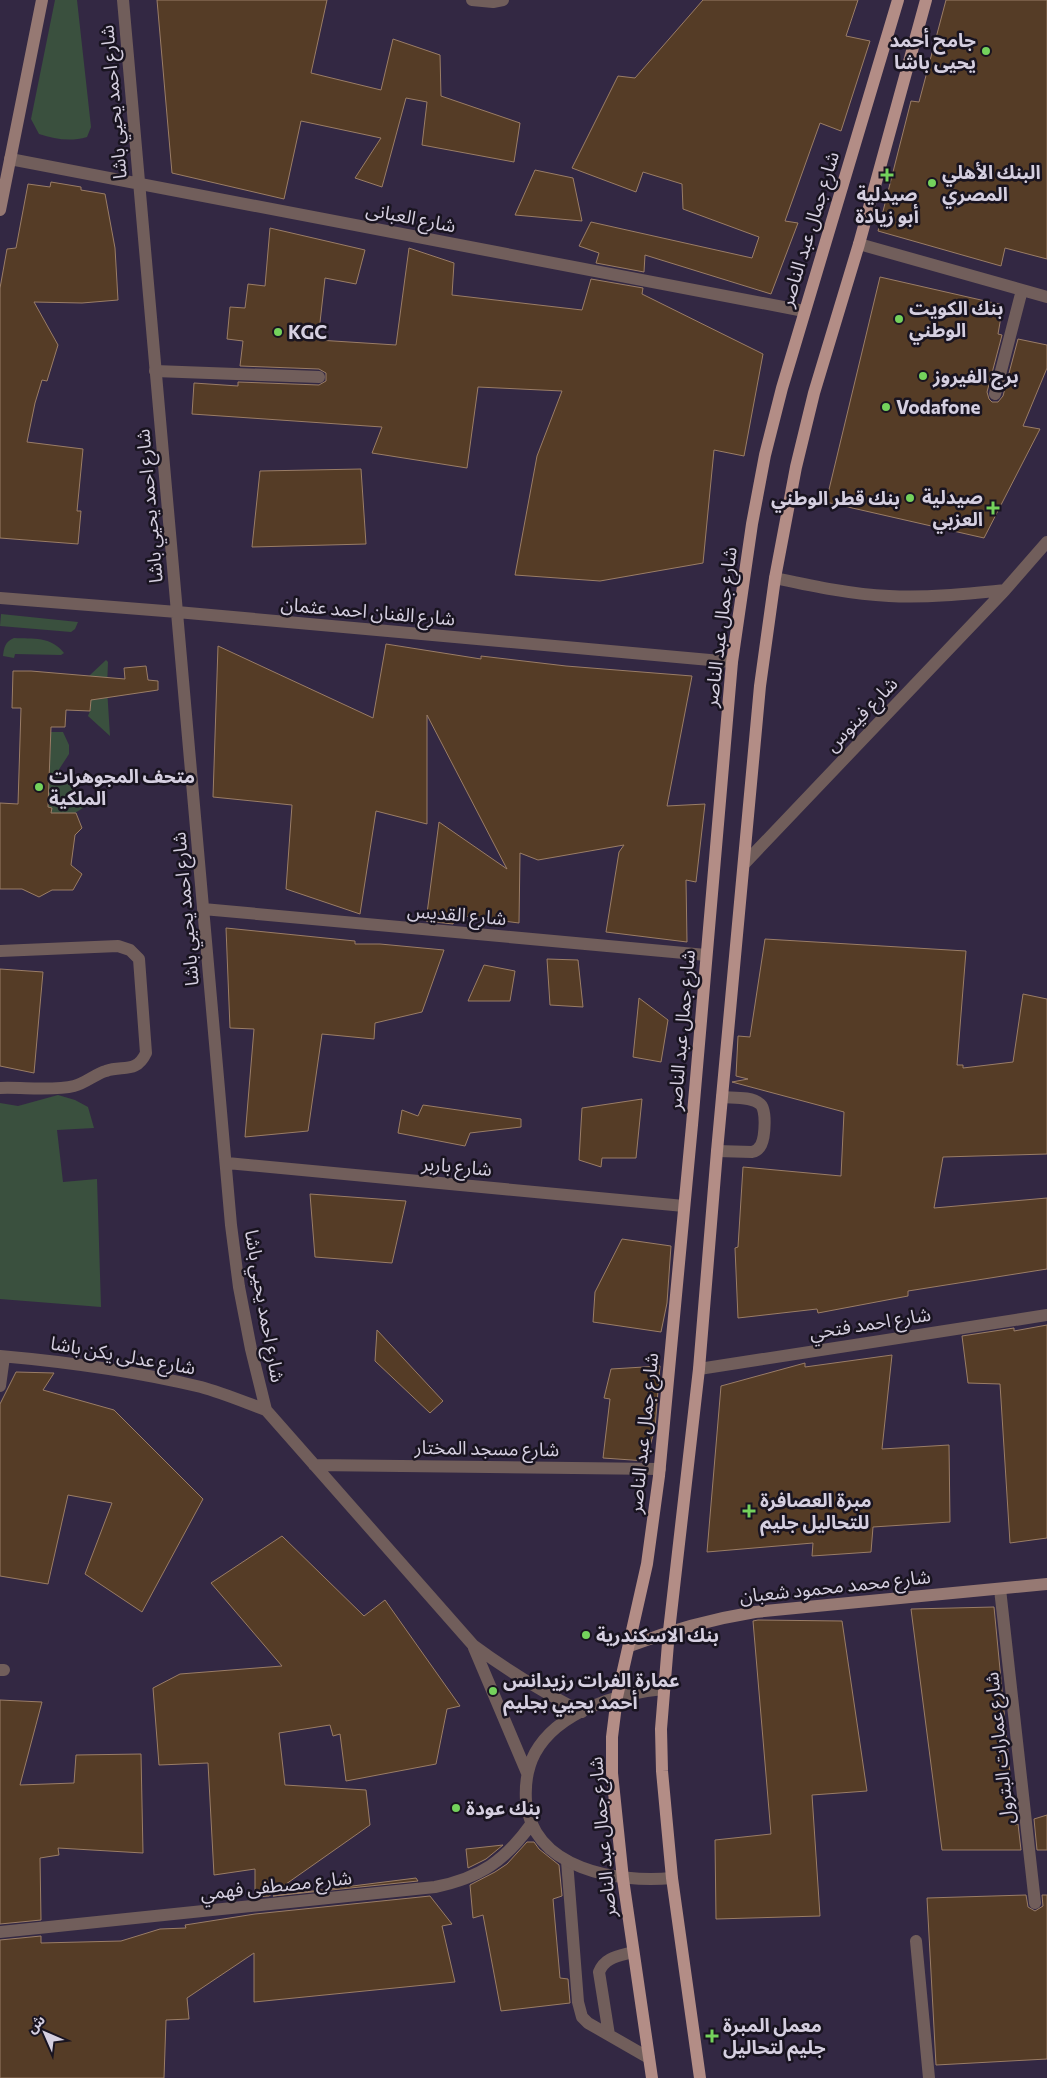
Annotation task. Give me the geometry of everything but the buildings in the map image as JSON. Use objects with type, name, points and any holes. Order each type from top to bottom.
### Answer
[{"type":"main road","name":"شارع جمال عبد الناصر","points":[[652,2078],[623,1878],[612,1773],[612,1737],[617,1697],[647,1564],[660,1469],[732,662],[752,524],[765,455],[804,311],[898,0]]},
{"type":"main road","points":[[700,2078],[672,1878],[662,1770],[663,1689],[699,1369],[717,1151],[760,695],[775,578],[796,467],[814,393],[859,244],[926,0]]},
{"type":"street","points":[[0,210],[42,0]]},
{"type":"street","name":"شارع احمد يحيي باشا","points":[[123,0],[231,1225],[239,1287],[251,1349],[266,1410],[473,1645],[522,1679],[582,1712]]},
{"type":"street","points":[[473,0],[493,2],[503,0]]},
{"type":"street","name":"شارع العبانى","points":[[10,159],[804,311]]},
{"type":"street","points":[[859,244],[1047,298]]},
{"type":"street","points":[[995,394],[1022,290]]},
{"type":"street","points":[[155,371],[319,377]]},
{"type":"street","name":"شارع فينوس","points":[[744,864],[1005,590],[1047,542]]},
{"type":"street","points":[[775,578],[832,590],[889,596],[947,596],[1005,590]]},
{"type":"street","name":"شارع الفنان احمد عثمان","points":[[0,598],[732,662]]},
{"type":"street","name":"شارع القديس","points":[[204,909],[706,956]]},
{"type":"street","points":[[0,951],[118,946],[130,950],[139,959],[146,1053],[141,1062],[135,1067],[104,1071],[77,1085],[69,1087],[0,1088]]},
{"type":"street","points":[[717,1151],[752,1152],[757,1150],[762,1142],[765,1110],[760,1104],[751,1099],[722,1097]]},
{"type":"street","name":"شارع باربر","points":[[226,1163],[684,1206]]},
{"type":"street","name":"شارع احمد فتحي","points":[[699,1369],[1047,1315]]},
{"type":"street","points":[[0,1386],[2,1356]]},
{"type":"street","name":"شارع عدلى يكن باشا","points":[[2,1356],[71,1363],[138,1373],[203,1388],[266,1410]]},
{"type":"street","name":"شارع مسجد المختار","points":[[314,1464],[660,1469]]},
{"type":"street","name":"شارع محمد محمود شعبان","points":[[630,1646],[669,1631],[755,1612],[1047,1584]]},
{"type":"street","name":"شارع عمارات البترول","points":[[1000,1589],[1035,1903]]},
{"type":"street","name":"شارع احمد يحيي باشا","points":[[473,1645],[527,1773]]},
{"type":"street","points":[[663,1689],[617,1697],[582,1712],[564,1723],[548,1737],[535,1753],[527,1773],[526,1790],[527,1807],[532,1824],[541,1839],[567,1861],[599,1874],[623,1878],[647,1880],[672,1878]]},
{"type":"street","name":"شارع مصطفى فهمي","points":[[0,1932],[435,1888],[458,1882],[480,1873],[501,1860],[518,1843],[532,1824]]},
{"type":"street","points":[[567,1861],[579,2010],[582,2017],[588,2023],[649,2058]]},
{"type":"street","points":[[916,1942],[929,2078]]},
{"type":"street","points":[[609,2035],[599,1972],[603,1964],[609,1959],[634,1952]]},
{"type":"green space","points":[[55,0],[77,0],[91,127],[87,137],[81,139],[63,139],[39,134],[31,119]]},
{"type":"green space","points":[[1,614],[78,622],[75,629],[71,632],[0,626]]},
{"type":"green space","points":[[14,638],[47,641],[64,653],[61,655],[15,654],[14,658],[3,656],[6,645]]},
{"type":"green space","points":[[106,660],[108,662],[107,688],[110,736],[88,716],[90,711],[91,676],[89,676]]},
{"type":"green space","points":[[51,732],[63,732],[69,745],[69,754],[58,771],[59,776],[86,800],[86,806],[75,813],[51,813],[52,808],[48,807]]},
{"type":"green space","points":[[58,1095],[75,1100],[88,1107],[94,1128],[57,1130],[63,1182],[97,1179],[101,1307],[0,1299],[0,1103],[18,1106]]},
{"type":"place","name":"جامح أحمد يحيى باشا","points":[[986,51]]},
{"type":"place","name":"صيدلية أبو زيادة","points":[[887,175]]},
{"type":"place","name":"البنك الأهلي المصري","points":[[932,183]]},
{"type":"place","name":"بنك الكويت الوطني","points":[[899,319]]},
{"type":"place","name":"KGC","points":[[278,332]]},
{"type":"place","name":"برج الفيروز","points":[[923,376]]},
{"type":"place","name":"Vodafone","points":[[886,407]]},
{"type":"place","name":"بنك قطر الوطني","points":[[910,498]]},
{"type":"place","name":"صيدلية العزبي","points":[[993,508]]},
{"type":"place","name":"متحف المجوهرات الملكية","points":[[39,787]]},
{"type":"place","name":"مبرة العصافرة للتحاليل جليم","points":[[749,1511]]},
{"type":"place","name":"بنك الاسكندرية","points":[[586,1635]]},
{"type":"place","name":"عمارة الفرات رزيدانس أحمد يحيي بجليم","points":[[493,1691]]},
{"type":"place","name":"بنك عودة","points":[[456,1808]]},
{"type":"place","name":"معمل المبرة جليم لتحاليل","points":[[712,2036]]}]
